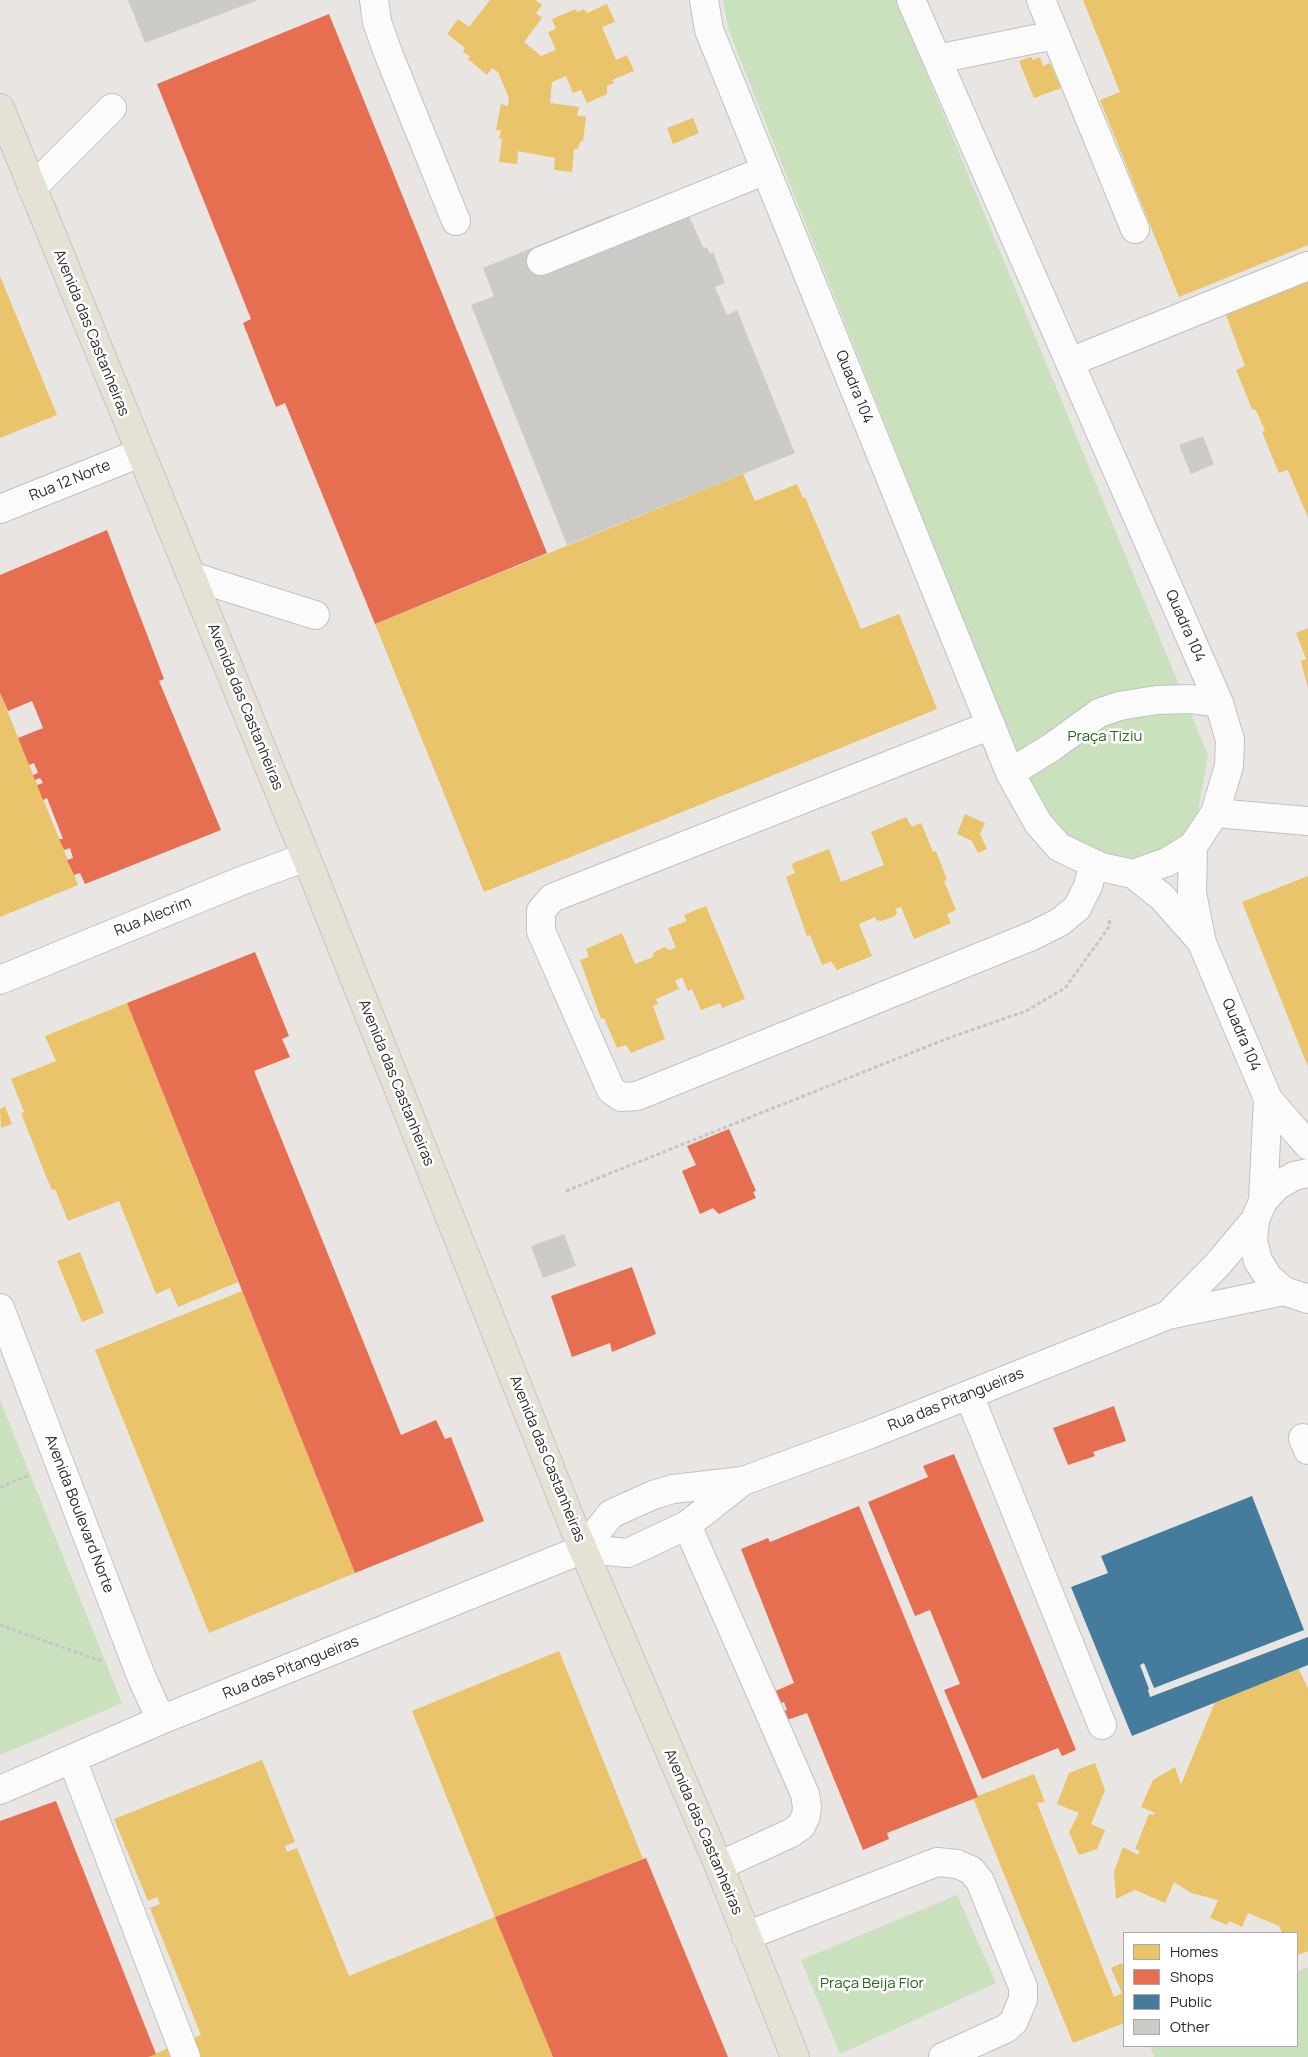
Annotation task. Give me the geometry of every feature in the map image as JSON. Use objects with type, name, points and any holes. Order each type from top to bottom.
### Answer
[{"type":"main road","name":"Avenida das Castanheiras","points":[[0,108],[306,857],[583,1549],[719,1866],[795,2057]]},
{"type":"street","points":[[374,0],[377,22],[388,53],[456,221]]},
{"type":"street","name":"Quadra 104","points":[[704,0],[709,30],[1010,773],[1043,829],[1059,847],[1115,870],[1162,897],[1202,943]]},
{"type":"street","name":"Quadra 104","points":[[911,0],[1219,703],[1230,740],[1229,766],[1214,813],[1193,846],[1166,862],[1115,870]]},
{"type":"street","points":[[1041,0],[1135,229]]},
{"type":"street","points":[[938,60],[1055,35]]},
{"type":"street","points":[[32,188],[112,108]]},
{"type":"street","points":[[541,261],[766,170]]},
{"type":"street","points":[[1070,362],[1308,266]]},
{"type":"street","name":"Rua 12 Norte","points":[[0,509],[140,453]]},
{"type":"street","points":[[191,576],[316,615]]},
{"type":"street","points":[[1010,773],[1052,747],[1099,712],[1119,706],[1157,700],[1190,699],[1219,703]]},
{"type":"street","points":[[991,725],[552,898],[540,911],[541,931],[611,1090],[621,1097],[637,1096],[1032,936],[1060,922],[1077,908],[1088,886],[1115,870]]},
{"type":"street","points":[[1214,813],[1308,821]]},
{"type":"street","name":"Quadra 104","points":[[1193,846],[1192,893],[1202,943],[1268,1099],[1308,1145]]},
{"type":"street","name":"Rua Alecrim","points":[[0,980],[232,885],[306,857]]},
{"type":"street","name":"Quadra 104","points":[[1268,1099],[1259,1211],[1253,1241],[1258,1261],[1269,1278],[1296,1295]]},
{"type":"street","name":"Rua das Pitangueiras","points":[[1168,1315],[1218,1264],[1277,1186],[1294,1176],[1308,1173]]},
{"type":"street","name":"Rua das Pitangueiras","points":[[583,1549],[611,1514],[652,1495],[673,1488],[743,1481],[969,1395],[1168,1315],[1296,1295]]},
{"type":"street","name":"Avenida Boulevard Norte","points":[[0,1308],[141,1676],[161,1720]]},
{"type":"street","points":[[969,1395],[1102,1725]]},
{"type":"street","name":"Rua das Pitangueiras","points":[[0,1790],[161,1720],[583,1549],[628,1553],[687,1525],[743,1481]]},
{"type":"street","points":[[687,1525],[805,1794],[807,1807],[806,1816],[801,1826],[791,1833],[719,1866]]},
{"type":"street","points":[[72,1759],[186,2057]]},
{"type":"street","points":[[746,1936],[937,1862],[957,1864],[971,1870],[980,1881],[1023,1987],[1023,1999],[1016,2016],[1007,2028],[942,2057]]},
{"type":"path","points":[[566,1191],[946,1039],[1026,1011],[1065,988],[1109,927],[1115,870]]},
{"type":"path","points":[[0,1625],[141,1676]]},
{"type":"green space","name":"Praça Tiziu","points":[[723,0],[896,0],[1208,755],[1197,817],[1164,858],[1111,865],[1066,846],[1026,778],[729,31]]},
{"type":"green space","points":[[0,1400],[122,1703],[0,1755]]},
{"type":"green space","name":"Praça Beija Flor","points":[[957,1895],[996,1983],[840,2054],[801,1960]]},
{"type":"green space","points":[[1308,1967],[1308,2057],[1154,2057],[1150,2047],[1298,2047],[1298,1972]]},
{"type":"building: Homes","points":[[490,0],[535,0],[542,5],[536,13],[542,18],[524,42],[541,56],[556,50],[548,32],[556,29],[552,19],[576,9],[577,12],[584,9],[587,13],[607,4],[615,22],[602,27],[616,60],[627,55],[634,71],[612,80],[614,83],[607,86],[607,94],[587,103],[581,90],[573,93],[566,76],[552,82],[550,103],[579,107],[577,115],[586,117],[583,141],[580,142],[578,149],[574,149],[572,172],[554,170],[555,158],[518,151],[517,164],[499,162],[502,139],[499,138],[501,130],[496,130],[501,104],[508,106],[509,98],[498,72],[492,68],[487,75],[468,59],[470,56],[463,52],[465,48],[447,34],[458,19],[469,27]]},
{"type":"building: Homes","points":[[1083,0],[1308,0],[1308,245],[1179,297],[1100,100],[1120,92]]},
{"type":"building: Homes","points":[[1031,57],[1033,60],[1040,57],[1043,66],[1050,63],[1061,88],[1034,98],[1019,61]]},
{"type":"building: Homes","points":[[693,118],[699,133],[673,144],[667,128]]},
{"type":"building: Homes","points":[[1308,273],[1308,518],[1288,470],[1279,473],[1262,432],[1265,431],[1256,410],[1252,409],[1236,370],[1245,366],[1223,307]]},
{"type":"building: Homes","points":[[0,276],[57,415],[0,438]]},
{"type":"building: Homes","points":[[743,474],[755,501],[797,484],[803,498],[805,497],[861,629],[899,614],[937,709],[484,892],[375,624]]},
{"type":"building: Homes","points":[[1308,628],[1308,689],[1301,661],[1306,659],[1296,633]]},
{"type":"building: Homes","points":[[0,693],[78,885],[0,917]]},
{"type":"building: Homes","points":[[965,814],[985,823],[980,834],[987,849],[978,853],[972,841],[957,834]]},
{"type":"building: Homes","points":[[906,817],[912,827],[921,823],[933,852],[936,851],[947,880],[944,881],[956,910],[947,914],[951,923],[914,939],[901,907],[895,909],[897,913],[895,916],[881,921],[876,920],[875,917],[859,924],[872,956],[837,970],[831,961],[822,965],[810,935],[807,936],[786,877],[795,873],[792,866],[793,863],[829,849],[841,882],[884,865],[871,832]]},
{"type":"building: Homes","points":[[1308,876],[1308,1067],[1242,902]]},
{"type":"building: Homes","points":[[706,906],[745,999],[722,1008],[720,1003],[701,1010],[692,989],[688,991],[682,977],[675,981],[679,989],[656,999],[658,1004],[653,1006],[665,1039],[631,1053],[626,1045],[617,1048],[604,1018],[601,1019],[580,960],[589,957],[586,949],[622,933],[635,964],[653,957],[654,952],[665,947],[669,950],[676,948],[668,928],[687,921],[684,915]]},
{"type":"building: Homes","points":[[127,1003],[238,1282],[178,1307],[170,1288],[156,1294],[119,1201],[68,1221],[55,1189],[52,1190],[45,1174],[21,1113],[24,1112],[11,1079],[56,1061],[45,1036]]},
{"type":"building: Homes","points":[[5,1106],[12,1124],[1,1128],[0,1109]]},
{"type":"building: Homes","points":[[80,1252],[104,1313],[82,1322],[57,1261]]},
{"type":"building: Homes","points":[[242,1291],[355,1573],[209,1633],[95,1350]]},
{"type":"building: Homes","points":[[559,1651],[643,1859],[495,1917],[412,1711]]},
{"type":"building: Homes","points":[[1299,1669],[1308,1689],[1308,1951],[1298,1955],[1298,1932],[1282,1932],[1279,1926],[1248,1913],[1242,1927],[1229,1921],[1227,1925],[1210,1918],[1218,1900],[1191,1893],[1174,1882],[1165,1903],[1135,1890],[1116,1899],[1114,1872],[1123,1847],[1138,1855],[1140,1851],[1135,1849],[1149,1814],[1154,1815],[1155,1813],[1141,1807],[1153,1780],[1175,1767],[1181,1785],[1215,1702]]},
{"type":"building: Homes","points":[[262,1760],[295,1842],[285,1846],[287,1852],[297,1848],[349,1976],[495,1917],[553,2057],[147,2057],[201,2035],[150,1908],[160,1904],[157,1897],[148,1901],[114,1819]]},
{"type":"building: Homes","points":[[1095,1763],[1105,1790],[1091,1824],[1105,1830],[1097,1849],[1079,1855],[1069,1832],[1079,1813],[1057,1804],[1069,1773]]},
{"type":"building: Homes","points":[[1034,1774],[1045,1802],[1037,1803],[1114,1997],[1122,1993],[1111,1968],[1122,1963],[1123,2023],[1073,2043],[973,1798]]},
{"type":"building: Shops","points":[[329,14],[547,553],[375,624],[285,403],[276,407],[243,323],[251,319],[157,84]]},
{"type":"building: Shops","points":[[107,530],[164,679],[159,681],[221,830],[85,884],[80,873],[74,875],[67,860],[73,858],[70,848],[64,850],[59,839],[63,839],[47,798],[43,800],[37,785],[43,783],[40,778],[35,780],[33,775],[38,773],[34,763],[29,765],[18,738],[43,728],[32,701],[8,711],[0,693],[0,575]]},
{"type":"building: Shops","points":[[255,952],[289,1036],[282,1039],[290,1057],[254,1071],[401,1435],[436,1420],[445,1439],[451,1437],[484,1521],[355,1573],[127,1003]]},
{"type":"building: Shops","points":[[729,1129],[756,1191],[753,1192],[756,1198],[719,1214],[713,1208],[700,1214],[682,1171],[696,1165],[687,1146]]},
{"type":"building: Shops","points":[[632,1267],[656,1334],[612,1352],[610,1343],[572,1357],[551,1296]]},
{"type":"building: Shops","points":[[1114,1406],[1126,1441],[1093,1452],[1095,1456],[1068,1465],[1053,1428]]},
{"type":"building: Shops","points":[[954,1454],[1076,1750],[1062,1756],[1058,1748],[982,1779],[944,1690],[960,1684],[930,1610],[915,1616],[868,1502],[928,1477],[923,1466]]},
{"type":"building: Shops","points":[[859,1506],[978,1797],[887,1833],[889,1839],[863,1850],[807,1713],[787,1720],[783,1711],[787,1710],[784,1702],[778,1704],[773,1692],[794,1683],[741,1549],[768,1538],[770,1542]]},
{"type":"building: Shops","points":[[56,1801],[156,2054],[148,2057],[0,2057],[0,1821]]},
{"type":"building: Shops","points":[[646,1858],[728,2057],[553,2057],[495,1917]]},
{"type":"building: Public","points":[[1252,1496],[1304,1630],[1154,1688],[1144,1663],[1140,1665],[1150,1697],[1308,1637],[1308,1665],[1132,1736],[1071,1587],[1108,1573],[1101,1556]]},
{"type":"building: Other","points":[[128,0],[258,0],[145,43]]},
{"type":"building: Other","points":[[688,214],[704,249],[707,247],[710,254],[713,252],[725,283],[715,287],[727,315],[737,310],[795,453],[567,545],[471,305],[494,296],[483,268],[612,215],[622,241]]},
{"type":"building: Other","points":[[1203,436],[1214,464],[1191,474],[1179,445]]},
{"type":"building: Other","points":[[564,1234],[576,1266],[543,1278],[531,1246]]}]
